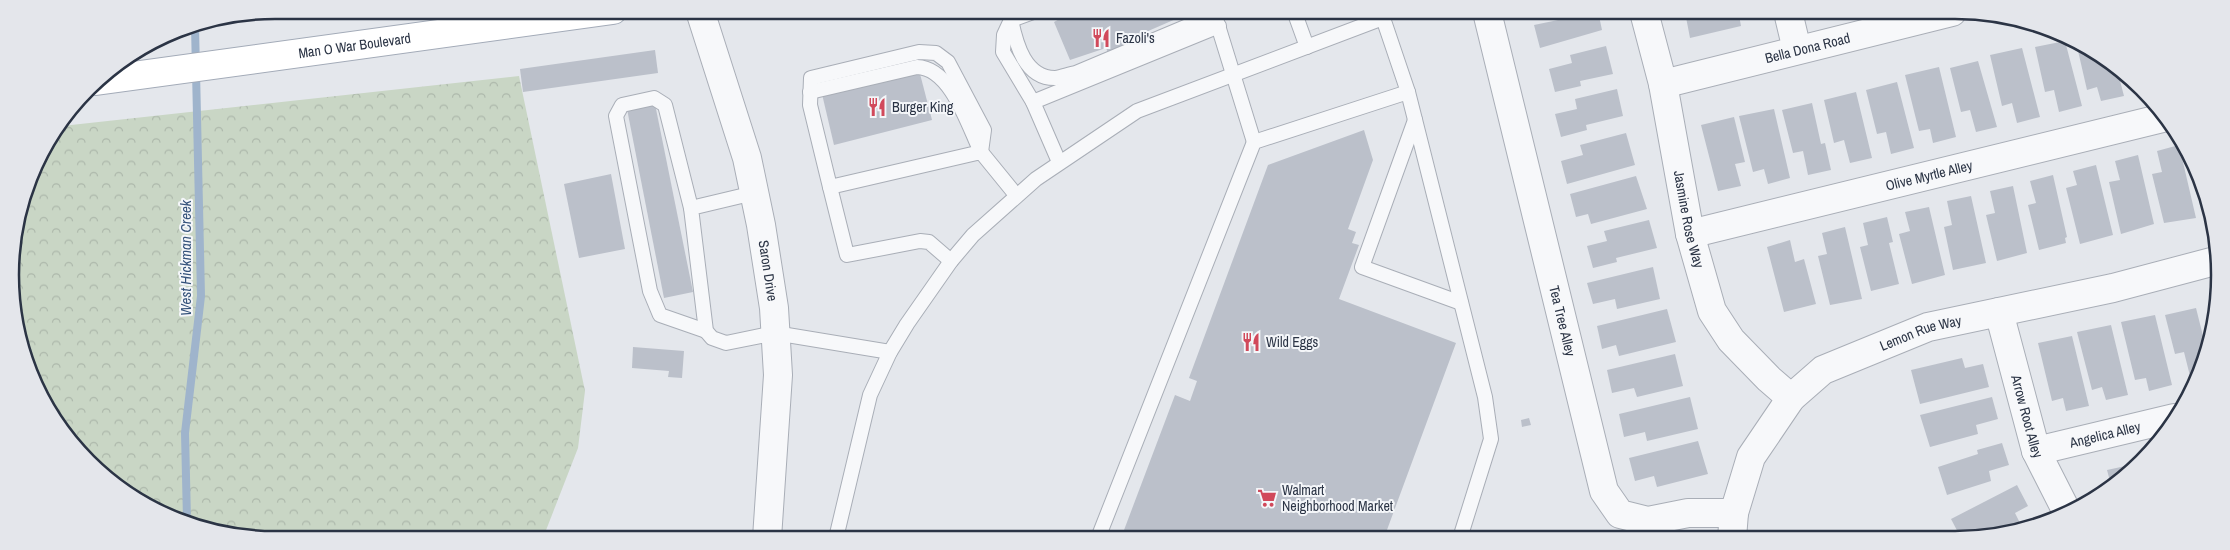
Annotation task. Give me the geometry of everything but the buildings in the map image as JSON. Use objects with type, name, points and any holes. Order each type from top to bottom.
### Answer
[{"type":"main road","name":"Man O War Boulevard","points":[[110,79],[548,19]]},
{"type":"street","name":"Saron Drive","points":[[703,19],[747,158],[774,308],[778,375],[767,531]]},
{"type":"street","name":"Tea Tree Alley","points":[[1489,19],[1604,491],[1620,514],[1648,521],[1688,513],[1733,525]]},
{"type":"street","name":"Jasmine Rose Way","points":[[1646,19],[1663,84],[1690,234],[1712,311],[1731,340],[1769,379],[1791,398]]},
{"type":"street","points":[[1790,19],[1797,50]]},
{"type":"street","name":"Bella Dona Road","points":[[1663,84],[1923,19]]},
{"type":"street","name":"Olive Myrtle Alley","points":[[1690,234],[2158,119]]},
{"type":"street","name":"Lemon Rue Way","points":[[1733,525],[1751,458],[1791,398],[1822,370],[1928,327],[2113,288],[2211,262]]},
{"type":"street","name":"Arrow Root Alley","points":[[1999,312],[2036,451],[2064,507]]},
{"type":"street","name":"Angelica Alley","points":[[2036,451],[2166,420]]},
{"type":"lane","points":[[1011,20],[1022,58],[1031,68],[1042,75],[1056,78],[1076,73],[1211,19]]},
{"type":"lane","points":[[1033,102],[1212,19]]},
{"type":"lane","points":[[1101,531],[1254,142],[1217,19]]},
{"type":"lane","points":[[1297,19],[1306,47]]},
{"type":"lane","points":[[838,531],[870,395],[890,352],[907,324],[951,260],[973,235],[1016,196],[1059,162],[1137,111],[1234,76],[1374,19]]},
{"type":"lane","points":[[1385,19],[1408,92],[1485,397],[1491,439],[1462,531]]},
{"type":"lane","points":[[1011,20],[1004,35],[1003,52],[1033,102],[1059,162]]},
{"type":"lane","points":[[951,260],[928,242],[920,241],[847,255],[810,105],[812,78],[919,52],[936,53],[948,62],[984,130],[981,152],[1016,196]]},
{"type":"lane","points":[[1254,142],[1408,92]]},
{"type":"lane","points":[[706,331],[691,208],[665,105],[654,98],[622,105],[616,116],[650,292],[660,314],[706,331],[712,338],[726,343],[775,333],[890,352]]},
{"type":"lane","points":[[1415,120],[1362,267],[1461,303]]},
{"type":"lane","points":[[830,187],[981,152]]},
{"type":"lane","points":[[691,208],[754,193]]},
{"type":"green space","points":[[519,76],[585,391],[578,448],[546,531],[258,531],[242,529],[209,523],[177,512],[147,497],[106,468],[72,431],[45,388],[27,341],[19,292],[19,258],[27,209],[45,162],[67,125]]},
{"type":"waterway","name":"West Hickman Creek","points":[[187,516],[185,433],[201,296],[195,31]]},
{"type":"place","name":"Fazoli's","points":[[1101,38]]},
{"type":"place","name":"Burger King","points":[[877,107]]},
{"type":"place","name":"Wild Eggs","points":[[1251,342]]},
{"type":"place","name":"Walmart Neighborhood Market","points":[[1267,498]]}]
